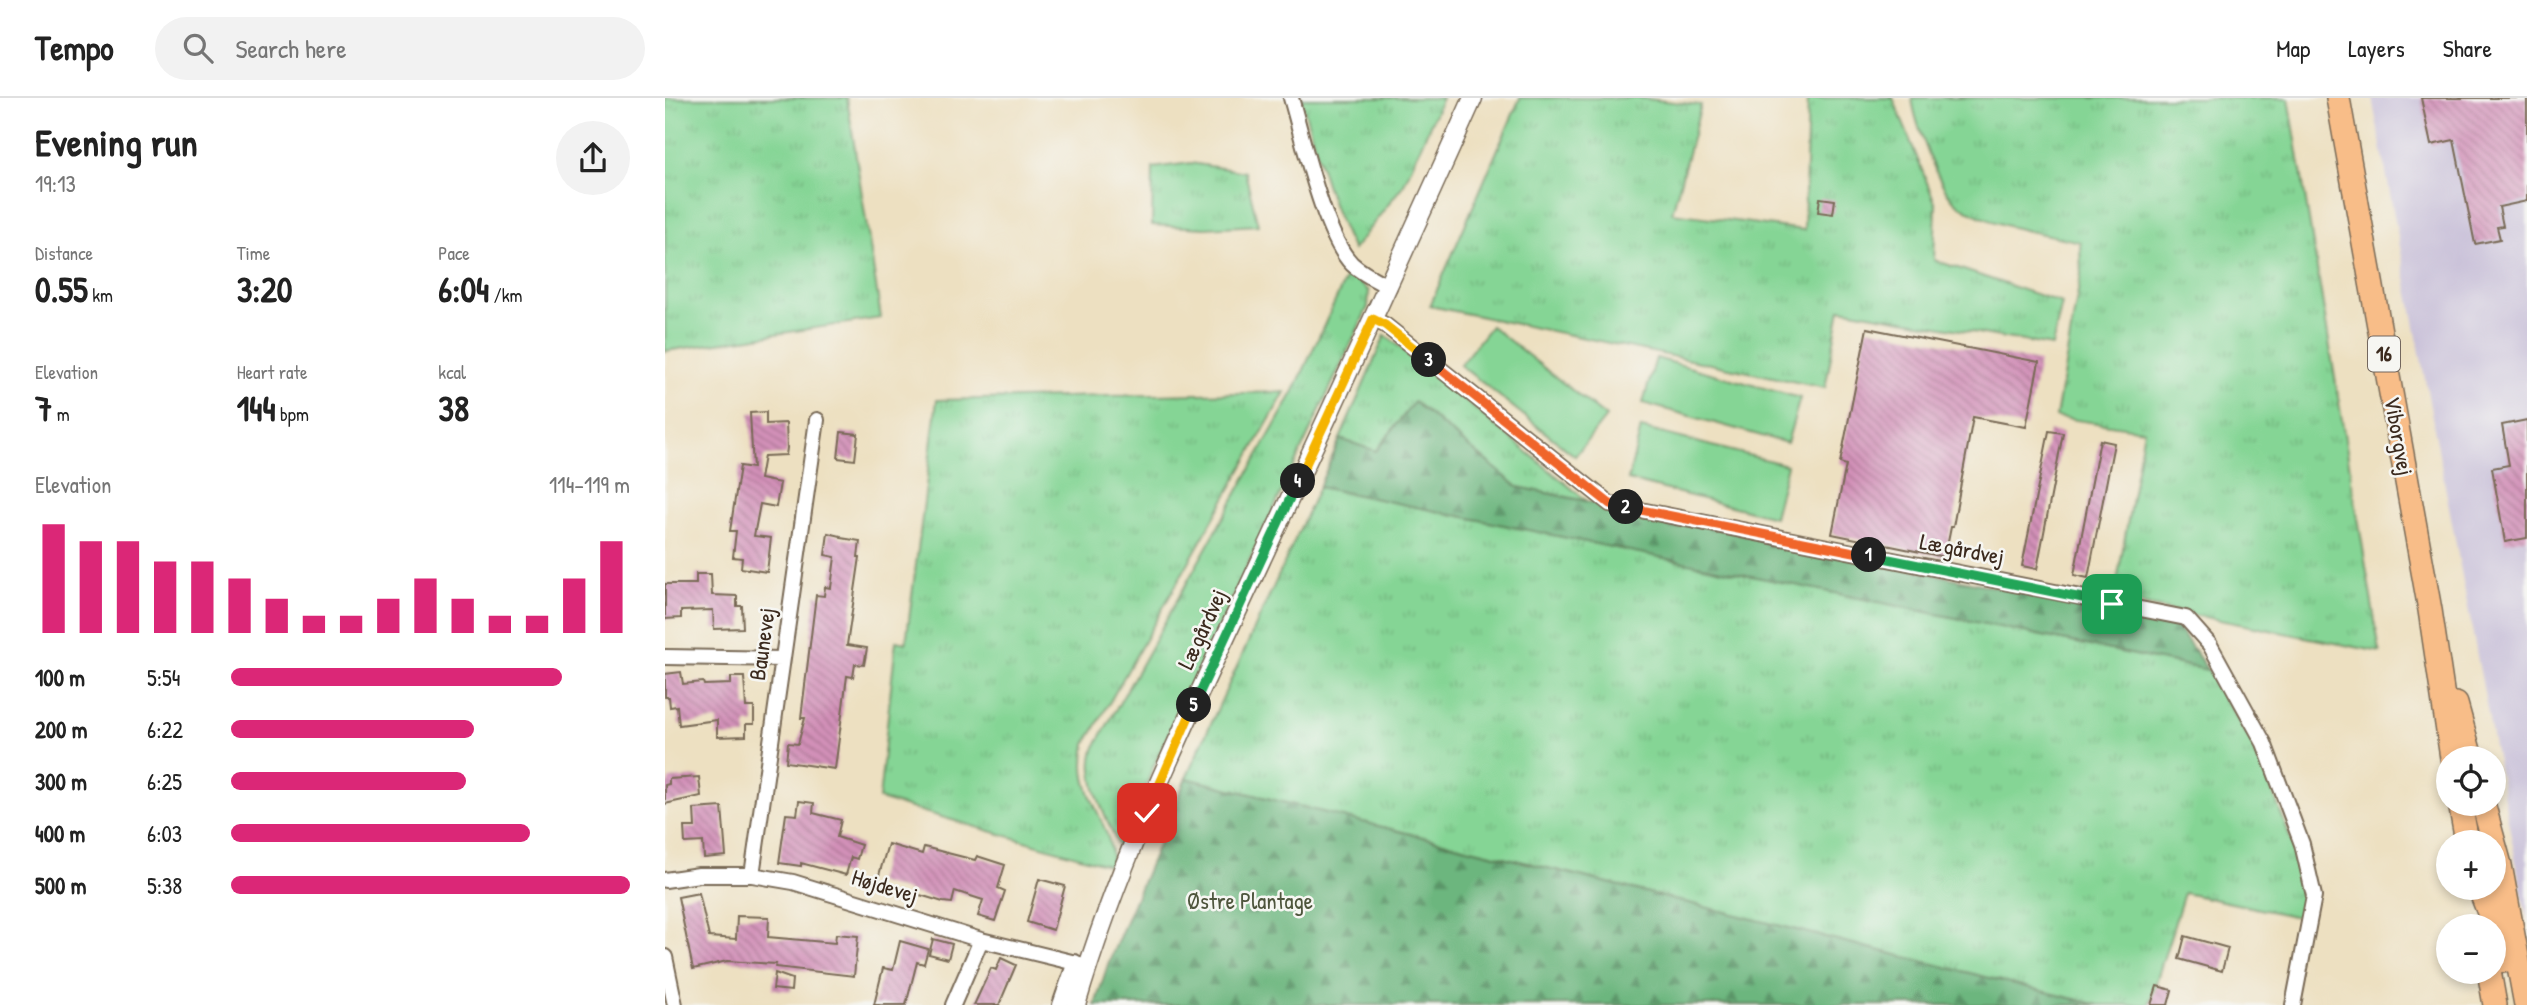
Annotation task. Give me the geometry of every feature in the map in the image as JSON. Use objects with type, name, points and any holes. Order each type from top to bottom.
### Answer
[{"type":"main road","name":"Viborgvej","points":[[2338,98],[2430,610],[2450,746]]},
{"type":"main road","name":"Viborgvej","points":[[2430,610],[2467,746]]},
{"type":"main road","points":[[2487,816],[2500,865],[2526,1005]]},
{"type":"main road","points":[[2483,900],[2499,938],[2511,1005]]},
{"type":"main road","points":[[2491,984],[2495,1005]]},
{"type":"street","points":[[1291,98],[1335,239],[1351,263],[1361,272],[1389,287]]},
{"type":"street","name":"Lægårdvej","points":[[1076,1005],[1081,964],[1174,749],[1389,287],[1473,98]]},
{"type":"street","name":"Lægårdvej","points":[[1373,319],[1385,325],[1610,504],[2186,618],[2210,645],[2265,743],[2302,844],[2314,896],[2293,1005]]},
{"type":"street","name":"Baunevej","points":[[752,875],[817,420]]},
{"type":"street","points":[[665,657],[782,659]]},
{"type":"street","name":"Højdevej","points":[[665,880],[699,874],[752,875],[793,882],[981,940],[1081,964]]},
{"type":"street","points":[[953,1005],[981,940]]},
{"type":"street","points":[[665,957],[675,1005]]},
{"type":"street","points":[[1060,1005],[1081,964]]},
{"type":"shaded area","points":[[2372,98],[2527,98],[2527,921],[2506,809],[2506,746],[2494,746]]},
{"type":"green space","points":[[665,98],[847,98],[881,318],[665,351]]},
{"type":"green space","points":[[1301,98],[1442,98],[1404,184],[1353,250],[1317,156]]},
{"type":"green space","points":[[1520,98],[1638,98],[1701,105],[1672,213],[1804,230],[1808,98],[1893,98],[1936,205],[1934,260],[2062,303],[2052,346],[1840,309],[1825,388],[1430,306]]},
{"type":"green space","points":[[1912,98],[2289,98],[2380,652],[2114,599],[2144,430],[2056,417],[2081,274],[2080,242],[2002,224],[1960,206],[1952,199],[1937,173],[1923,140]]},
{"type":"green space","points":[[1191,163],[1245,172],[1258,225],[1205,228],[1152,225],[1153,168]]},
{"type":"green space","points":[[1348,273],[1369,291],[1368,307],[1153,767],[1121,854],[1095,787],[1092,760],[1095,747],[1294,391]]},
{"type":"green space","points":[[1491,326],[1606,417],[1575,456],[1460,365]]},
{"type":"green space","points":[[1385,335],[1587,501],[1518,487],[1415,402],[1376,451],[1340,439]]},
{"type":"green space","points":[[1656,358],[1800,398],[1787,443],[1643,403]]},
{"type":"green space","points":[[1285,392],[1086,744],[1085,777],[1110,843],[1111,866],[879,799],[896,641],[906,643],[937,400]]},
{"type":"green space","points":[[1414,402],[1518,487],[2176,625],[2208,670],[1319,487],[1340,439],[1376,451]]},
{"type":"green space","points":[[1641,428],[1787,465],[1774,517],[1628,480]]},
{"type":"green space","points":[[1319,487],[2208,670],[2257,751],[2293,845],[2303,892],[2298,917],[2184,893],[2149,1005],[2098,1005],[1186,778]]},
{"type":"green space","name":"Østre Plantage","points":[[1186,778],[2098,1005],[1095,1005],[1108,964]]},
{"type":"building","points":[[2421,98],[2527,98],[2527,201],[2499,207],[2503,226],[2497,227],[2500,239],[2475,244],[2454,140],[2431,145]]},
{"type":"building","points":[[1820,198],[1835,200],[1833,214],[1818,212]]},
{"type":"building","points":[[1867,328],[2039,362],[2026,427],[1973,417],[1945,557],[1832,534],[1846,465],[1840,463]]},
{"type":"building","points":[[766,412],[766,424],[786,423],[787,448],[786,455],[764,456],[760,479],[780,483],[776,507],[760,504],[754,536],[771,538],[767,572],[741,568],[742,558],[733,557],[736,531],[730,531],[740,466],[753,468],[750,413]]},
{"type":"building","points":[[2527,420],[2527,538],[2505,542],[2492,468],[2509,465],[2502,425]]},
{"type":"building","points":[[2049,431],[2063,433],[2037,569],[2022,566]]},
{"type":"building","points":[[841,432],[858,434],[855,460],[838,458]]},
{"type":"building","points":[[2100,440],[2114,443],[2088,578],[2074,575]]},
{"type":"building","points":[[828,533],[860,541],[847,645],[867,648],[864,665],[855,664],[853,677],[847,676],[835,769],[786,762],[788,743],[798,744],[805,718],[801,718],[816,595],[824,596],[825,587],[831,588],[835,557],[825,555]]},
{"type":"building","points":[[696,574],[711,574],[712,595],[737,596],[737,606],[742,606],[743,628],[714,629],[713,610],[681,611],[681,618],[665,619],[665,584],[696,584]]},
{"type":"building","points":[[681,672],[683,684],[731,684],[731,677],[744,677],[746,707],[754,707],[754,724],[746,724],[746,736],[717,737],[717,720],[679,725],[677,706],[670,707],[669,697],[665,697],[665,674]]},
{"type":"building","points":[[699,777],[701,796],[665,804],[665,785],[669,784],[669,779]]},
{"type":"building","points":[[799,801],[814,803],[813,813],[841,820],[837,837],[861,845],[857,859],[851,857],[846,875],[801,863],[801,866],[779,863],[786,814],[797,815]]},
{"type":"building","points":[[722,807],[726,856],[704,858],[703,842],[685,843],[684,827],[695,827],[694,809]]},
{"type":"building","points":[[888,844],[922,854],[924,847],[975,860],[977,856],[1005,865],[998,888],[1005,891],[995,921],[978,916],[983,900],[955,891],[952,903],[943,902],[877,882]]},
{"type":"building","points":[[1039,879],[1065,886],[1053,930],[1027,922]]},
{"type":"building","points":[[699,893],[709,937],[736,939],[737,916],[769,917],[768,937],[835,943],[836,934],[858,936],[854,976],[775,967],[776,964],[727,961],[693,969],[678,897]]},
{"type":"building","points":[[2185,936],[2228,948],[2222,971],[2179,959]]},
{"type":"building","points":[[933,939],[952,944],[948,959],[929,954]]},
{"type":"building","points":[[900,941],[928,949],[924,964],[917,962],[906,1005],[874,1005],[883,968],[893,970]]},
{"type":"building","points":[[1001,958],[1016,965],[999,1005],[974,1005],[991,968],[996,970]]},
{"type":"building","points":[[775,973],[792,979],[791,991],[773,989]]},
{"type":"building","points":[[2157,986],[2172,990],[2168,1005],[2151,1005]]},
{"type":"route","points":[[1147,813],[1373,319],[1385,325],[1610,504],[2112,604]]}]
